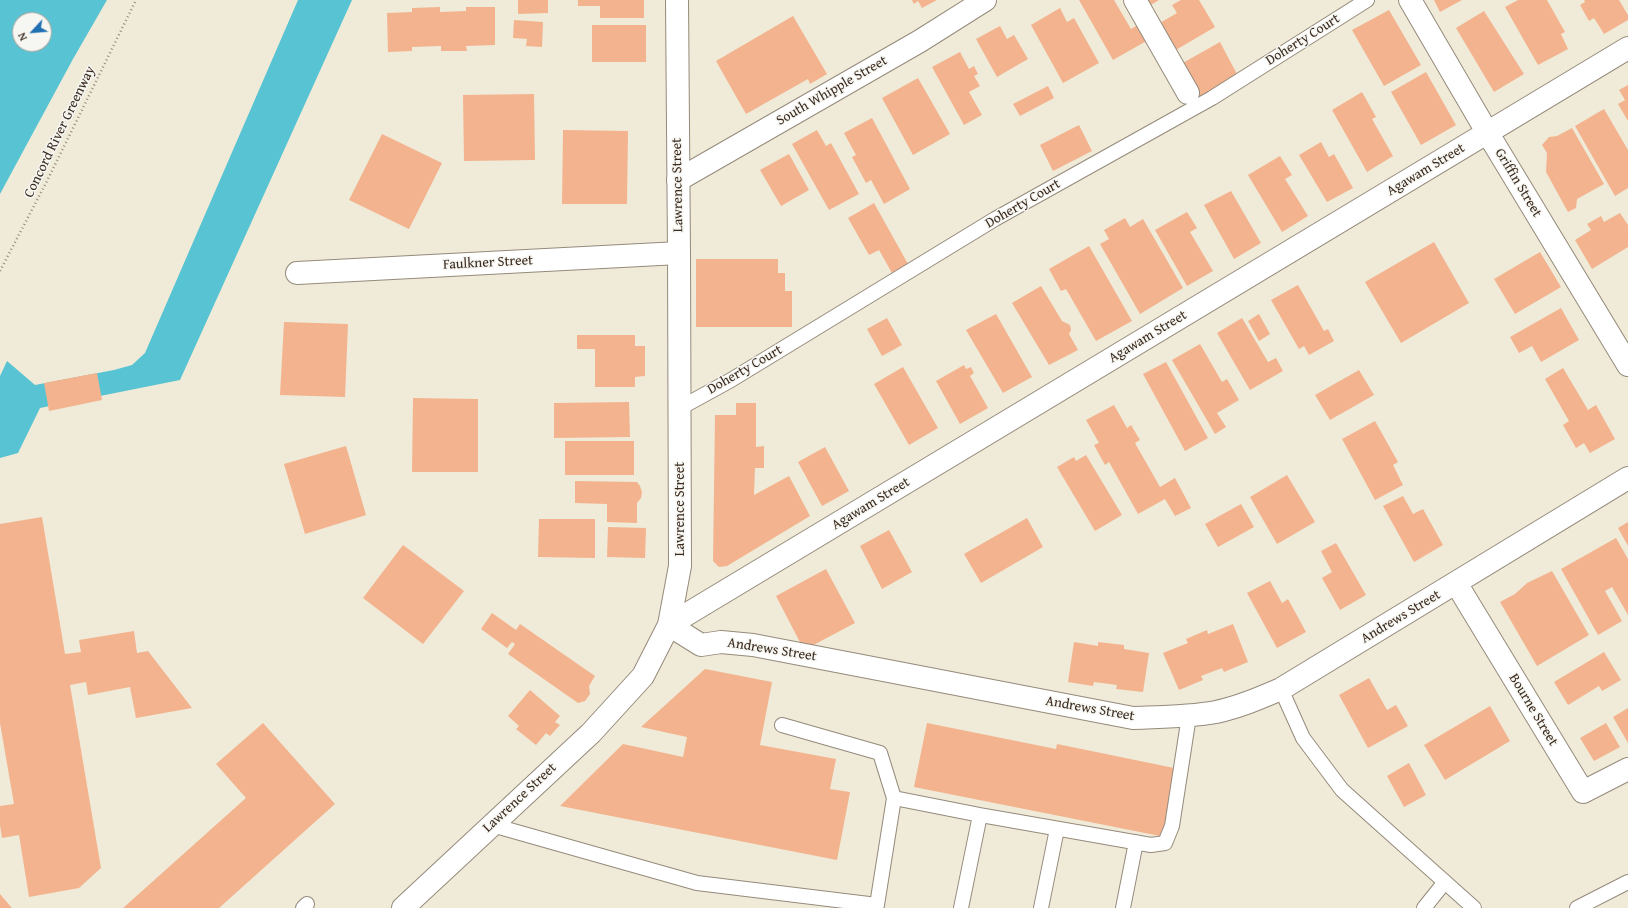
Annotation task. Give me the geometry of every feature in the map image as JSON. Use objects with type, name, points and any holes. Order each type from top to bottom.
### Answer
[{"type":"street","name":"Lawrence Street","points":[[403,908],[591,733],[643,676],[669,625],[680,566],[677,0]]},
{"type":"street","name":"South Whipple Street","points":[[678,180],[920,41],[985,0]]},
{"type":"street","points":[[1135,0],[1188,92]]},
{"type":"street","name":"Griffin Street","points":[[1410,0],[1628,365]]},
{"type":"street","name":"Agawam Street","points":[[669,625],[1628,48]]},
{"type":"street","name":"Faulkner Street","points":[[297,272],[679,253]]},
{"type":"street","name":"Andrews Street","points":[[669,625],[701,645],[721,642],[753,645],[1133,718],[1189,716],[1216,712],[1247,703],[1281,689],[1456,584],[1628,478]]},
{"type":"street","name":"Bourne Street","points":[[1456,584],[1583,792],[1628,769]]},
{"type":"lane","name":"Doherty Court","points":[[680,408],[731,380],[995,220],[1212,98],[1367,0]]},
{"type":"lane","points":[[1281,689],[1303,738],[1342,790],[1474,908]]},
{"type":"lane","points":[[894,798],[980,815],[1151,845],[1165,843],[1172,826],[1189,716]]},
{"type":"lane","points":[[492,825],[697,883],[877,906],[894,798],[880,753],[782,725]]},
{"type":"lane","points":[[961,908],[980,815]]},
{"type":"lane","points":[[1041,908],[1057,829]]},
{"type":"lane","points":[[1123,908],[1136,842]]},
{"type":"lane","points":[[1424,908],[1444,882]]},
{"type":"lane","points":[[1578,908],[1628,882]]},
{"type":"path","name":"Concord River Greenway","points":[[0,271],[47,181],[136,0]]},
{"type":"water","points":[[0,0],[107,0],[73,59],[0,194]]},
{"type":"water","points":[[298,0],[352,0],[180,380],[40,408],[18,453],[0,458],[0,376],[7,361],[35,385],[114,370],[132,365],[145,353]]},
{"type":"building","points":[[518,0],[548,0],[548,13],[518,14]]},
{"type":"building","points":[[578,0],[644,0],[644,18],[600,18],[600,6],[578,6]]},
{"type":"building","points":[[912,0],[937,0],[922,8],[918,1],[914,4]]},
{"type":"building","points":[[1079,0],[1114,0],[1131,29],[1141,23],[1150,39],[1113,60]]},
{"type":"building","points":[[1146,0],[1159,0],[1149,6]]},
{"type":"building","points":[[1181,0],[1199,0],[1215,27],[1174,51],[1158,24],[1177,13],[1172,5]]},
{"type":"building","points":[[1434,0],[1462,0],[1440,12]]},
{"type":"building","points":[[1518,0],[1547,0],[1565,32],[1561,34],[1568,49],[1538,65],[1505,7]]},
{"type":"building","points":[[1584,0],[1619,0],[1628,15],[1628,20],[1604,34],[1594,18],[1589,21],[1580,5],[1585,2]]},
{"type":"building","points":[[440,7],[440,12],[466,11],[466,7],[495,7],[495,45],[466,46],[467,51],[441,51],[441,46],[412,47],[412,51],[388,52],[387,13],[412,12],[412,8]]},
{"type":"building","points":[[1060,8],[1067,22],[1074,18],[1099,63],[1063,83],[1031,25]]},
{"type":"building","points":[[1389,10],[1421,65],[1384,86],[1352,30]]},
{"type":"building","points":[[1484,11],[1524,74],[1494,92],[1456,28]]},
{"type":"building","points":[[793,16],[827,74],[810,84],[808,79],[746,114],[716,61]]},
{"type":"building","points":[[514,20],[543,22],[542,47],[526,46],[527,39],[513,38]]},
{"type":"building","points":[[592,25],[646,25],[646,62],[592,62]]},
{"type":"building","points":[[1000,26],[1007,39],[1014,35],[1028,59],[997,77],[976,39]]},
{"type":"building","points":[[1220,42],[1239,78],[1201,99],[1181,64]]},
{"type":"building","points":[[960,52],[969,69],[974,66],[978,74],[974,76],[980,86],[969,92],[982,115],[964,125],[932,67]]},
{"type":"building","points":[[1426,72],[1456,125],[1421,145],[1391,92]]},
{"type":"building","points":[[918,78],[950,134],[913,155],[882,98]]},
{"type":"building","points":[[1628,85],[1628,121],[1618,104],[1625,100],[1619,90]]},
{"type":"building","points":[[1048,86],[1054,98],[1020,116],[1013,104]]},
{"type":"building","points":[[1362,92],[1376,117],[1372,119],[1393,156],[1367,172],[1332,110]]},
{"type":"building","points":[[534,94],[535,160],[464,161],[463,95]]},
{"type":"building","points":[[1604,109],[1628,150],[1628,188],[1615,196],[1575,126]]},
{"type":"building","points":[[872,118],[910,189],[884,204],[871,180],[866,183],[852,157],[856,155],[844,133]]},
{"type":"building","points":[[1079,125],[1092,151],[1053,171],[1040,145]]},
{"type":"building","points":[[1572,128],[1604,184],[1577,199],[1576,208],[1568,212],[1546,172],[1547,153],[1542,145],[1549,137],[1557,136]]},
{"type":"building","points":[[563,130],[628,131],[627,204],[562,204]]},
{"type":"building","points":[[817,130],[826,146],[831,143],[859,194],[829,210],[792,144]]},
{"type":"building","points":[[382,134],[442,163],[409,229],[349,200]]},
{"type":"building","points":[[1321,142],[1329,157],[1334,154],[1353,188],[1327,202],[1299,155]]},
{"type":"building","points":[[789,154],[809,190],[781,206],[760,170]]},
{"type":"building","points":[[1280,156],[1292,175],[1285,179],[1308,216],[1282,232],[1248,175]]},
{"type":"building","points":[[1231,191],[1261,243],[1234,259],[1204,205]]},
{"type":"building","points":[[874,203],[908,264],[892,273],[879,250],[869,255],[848,218]]},
{"type":"building","points":[[1187,212],[1197,228],[1190,232],[1213,271],[1187,286],[1155,230]]},
{"type":"building","points":[[1620,213],[1628,225],[1628,247],[1592,269],[1575,240],[1591,230],[1587,224],[1601,216],[1604,222]]},
{"type":"building","points":[[1125,218],[1130,227],[1143,219],[1183,288],[1140,314],[1100,244],[1109,239],[1104,230]]},
{"type":"building","points":[[1434,242],[1469,303],[1401,343],[1365,282]]},
{"type":"building","points":[[1089,246],[1132,321],[1096,341],[1066,289],[1061,291],[1049,269]]},
{"type":"building","points":[[1540,252],[1561,287],[1515,314],[1494,279]]},
{"type":"building","points":[[696,259],[778,259],[778,273],[785,273],[785,291],[792,291],[792,327],[696,327]]},
{"type":"building","points":[[1298,285],[1324,331],[1328,329],[1334,341],[1309,355],[1304,346],[1299,349],[1271,300]]},
{"type":"building","points":[[1041,286],[1062,321],[1070,325],[1071,330],[1069,334],[1078,350],[1049,365],[1012,303]]},
{"type":"building","points":[[1561,308],[1579,340],[1541,362],[1532,346],[1519,353],[1510,337]]},
{"type":"building","points":[[996,314],[1032,377],[1003,393],[966,330]]},
{"type":"building","points":[[1259,314],[1270,334],[1259,341],[1248,321]]},
{"type":"building","points":[[887,318],[902,345],[882,356],[867,329]]},
{"type":"building","points":[[1242,318],[1268,362],[1276,358],[1283,371],[1250,390],[1217,333]]},
{"type":"building","points":[[284,322],[348,324],[345,397],[280,395]]},
{"type":"building","points":[[577,335],[635,335],[635,346],[645,346],[645,376],[635,377],[635,387],[595,387],[595,349],[577,349]]},
{"type":"building","points":[[1200,344],[1222,382],[1227,379],[1239,400],[1217,413],[1226,427],[1215,434],[1172,360]]},
{"type":"building","points":[[1166,362],[1208,438],[1185,451],[1143,374]]},
{"type":"building","points":[[964,365],[966,369],[971,367],[974,373],[970,376],[988,408],[960,424],[936,381]]},
{"type":"building","points":[[903,367],[938,428],[909,445],[874,384]]},
{"type":"building","points":[[1563,368],[1588,410],[1596,405],[1615,439],[1590,453],[1584,443],[1576,448],[1563,425],[1569,421],[1545,379]]},
{"type":"building","points":[[1359,370],[1374,395],[1330,420],[1315,395]]},
{"type":"building","points":[[97,373],[102,400],[49,411],[44,383]]},
{"type":"building","points":[[413,398],[478,399],[478,472],[412,472]]},
{"type":"building","points":[[629,402],[630,437],[554,438],[554,403]]},
{"type":"building","points":[[736,403],[756,403],[756,447],[764,446],[764,468],[755,468],[754,495],[789,476],[810,516],[727,566],[719,567],[713,561],[715,415],[736,415]]},
{"type":"building","points":[[1114,405],[1127,428],[1131,425],[1140,440],[1135,443],[1160,487],[1175,478],[1191,508],[1175,516],[1165,499],[1138,514],[1109,462],[1105,465],[1094,445],[1099,443],[1086,420]]},
{"type":"building","points":[[1375,421],[1398,462],[1393,465],[1403,485],[1375,500],[1342,439]]},
{"type":"building","points":[[565,441],[634,441],[634,475],[565,475]]},
{"type":"building","points":[[346,446],[366,515],[305,534],[284,464]]},
{"type":"building","points":[[825,447],[849,491],[822,506],[798,462]]},
{"type":"building","points":[[1086,455],[1122,515],[1095,531],[1057,467],[1074,457],[1076,461]]},
{"type":"building","points":[[1287,475],[1315,522],[1277,544],[1250,497]]},
{"type":"building","points":[[575,481],[637,482],[642,492],[641,498],[637,503],[637,523],[607,522],[607,504],[575,503]]},
{"type":"building","points":[[1403,496],[1413,514],[1423,509],[1443,545],[1414,562],[1383,506]]},
{"type":"building","points":[[1241,504],[1254,527],[1218,547],[1205,524]]},
{"type":"building","points":[[42,517],[65,654],[81,652],[79,640],[134,631],[137,653],[148,651],[192,708],[136,718],[130,687],[88,695],[86,682],[70,685],[101,868],[79,888],[29,897],[19,835],[2,838],[0,825],[0,806],[14,804],[0,723],[0,524]]},
{"type":"building","points":[[1027,518],[1043,547],[981,583],[964,554]]},
{"type":"building","points":[[539,519],[595,519],[595,558],[538,557]]},
{"type":"building","points":[[1628,522],[1628,546],[1618,528]]},
{"type":"building","points":[[608,527],[646,528],[645,558],[607,557]]},
{"type":"building","points":[[889,530],[912,572],[882,589],[860,546]]},
{"type":"building","points":[[1616,538],[1628,559],[1628,615],[1612,587],[1605,591],[1622,621],[1598,635],[1561,569]]},
{"type":"building","points":[[1336,543],[1366,595],[1340,610],[1322,578],[1332,572],[1321,551]]},
{"type":"building","points":[[403,545],[464,591],[423,644],[363,598]]},
{"type":"building","points":[[826,569],[855,623],[804,650],[776,596]]},
{"type":"building","points":[[1552,571],[1589,635],[1537,666],[1500,602],[1515,594],[1527,583]]},
{"type":"building","points":[[1270,581],[1282,603],[1288,599],[1306,632],[1277,648],[1247,593]]},
{"type":"building","points":[[492,613],[516,630],[520,624],[595,676],[589,686],[590,694],[585,701],[578,703],[508,654],[515,644],[512,642],[507,648],[481,629]]},
{"type":"building","points":[[1233,624],[1248,662],[1224,672],[1222,668],[1201,676],[1203,680],[1179,690],[1163,653],[1188,643],[1186,639],[1207,630],[1208,634]]},
{"type":"building","points":[[1074,642],[1098,646],[1098,642],[1124,645],[1124,649],[1149,653],[1143,692],[1116,689],[1117,685],[1094,682],[1093,686],[1068,682]]},
{"type":"building","points":[[1604,652],[1621,680],[1602,691],[1599,686],[1568,705],[1554,682]]},
{"type":"building","points":[[705,669],[772,682],[760,745],[836,759],[830,789],[850,792],[837,860],[560,806],[623,744],[683,757],[687,737],[641,727]]},
{"type":"building","points":[[1369,678],[1387,710],[1396,705],[1408,726],[1368,748],[1339,695]]},
{"type":"building","points":[[530,690],[560,716],[555,722],[560,725],[550,736],[546,733],[536,745],[516,729],[519,726],[508,716]]},
{"type":"building","points":[[1490,706],[1510,741],[1445,780],[1424,745]]},
{"type":"building","points":[[1628,708],[1628,743],[1613,717]]},
{"type":"building","points":[[263,723],[335,804],[219,908],[123,908],[246,798],[216,764]]},
{"type":"building","points":[[927,723],[1056,749],[1057,744],[1179,769],[1165,837],[914,787]]},
{"type":"building","points":[[1606,723],[1620,747],[1594,761],[1580,738]]},
{"type":"building","points":[[1409,763],[1426,795],[1404,807],[1387,776]]},
{"type":"building","points":[[0,894],[12,908],[0,908]]}]
